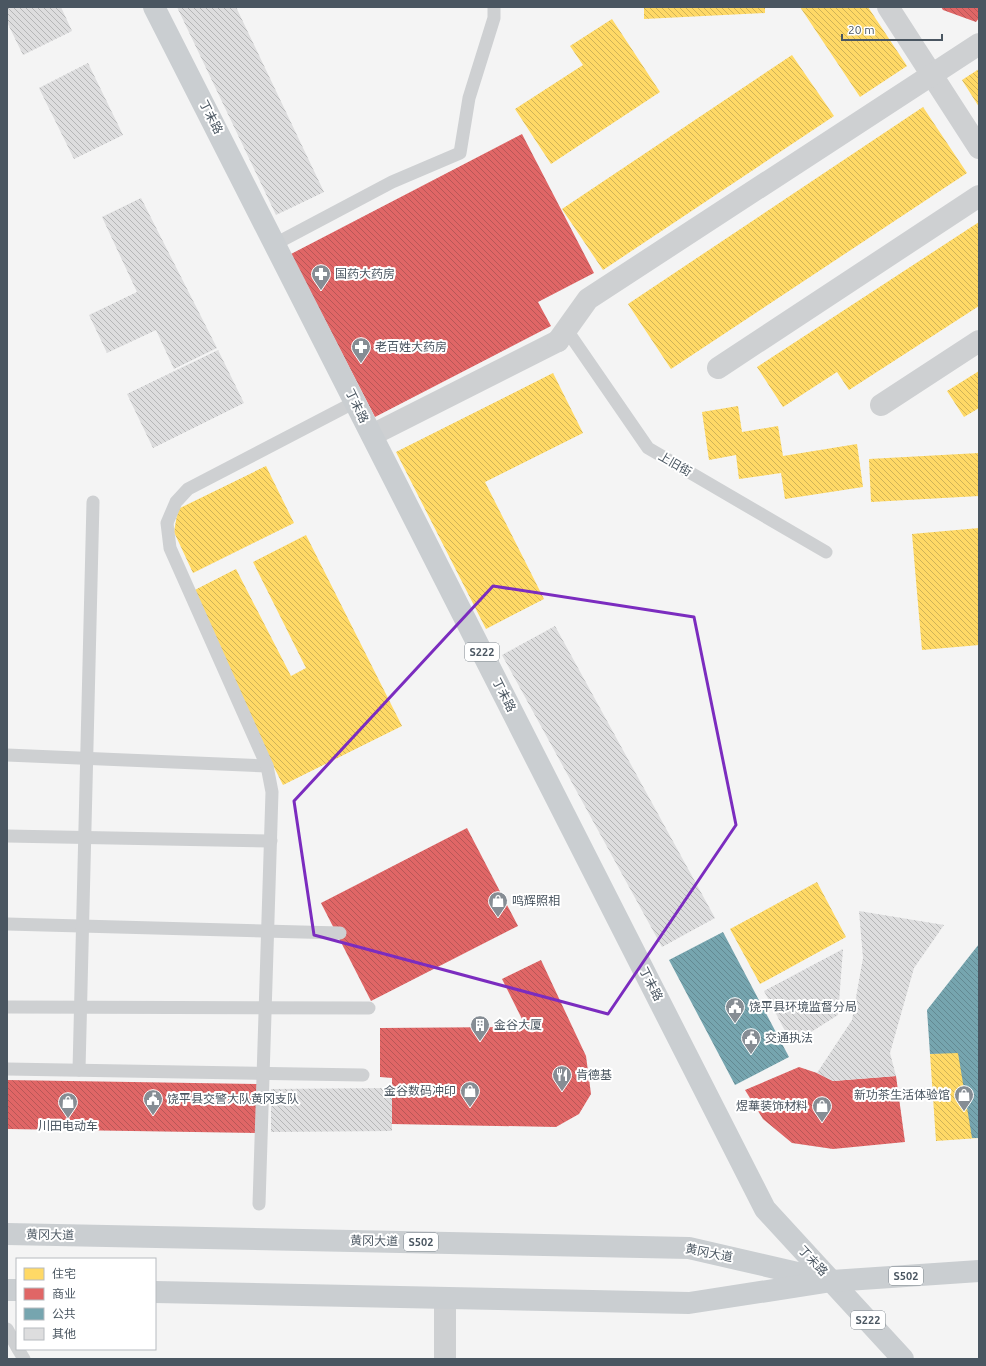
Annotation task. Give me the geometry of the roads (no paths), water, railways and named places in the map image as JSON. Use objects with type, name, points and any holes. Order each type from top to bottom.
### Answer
[{"type":"main road","name":"丁未路","points":[[154,7],[765,1209],[832,1281]]},
{"type":"main road","name":"黄冈大道","points":[[7,1234],[689,1248],[832,1281]]},
{"type":"main road","name":"黄冈大道","points":[[156,1292],[689,1303],[832,1281],[979,1271]]},
{"type":"main road","name":"S222","points":[[832,1281],[903,1359]]},
{"type":"street","points":[[888,7],[979,148]]},
{"type":"street","points":[[372,435],[562,335],[588,299],[979,44]]},
{"type":"street","points":[[718,368],[979,196]]},
{"type":"street","points":[[881,405],[979,341]]},
{"type":"street","points":[[445,1298],[445,1359]]},
{"type":"lane","points":[[275,244],[392,182],[460,153],[469,98],[494,18],[494,7]]},
{"type":"lane","name":"上旧街","points":[[562,335],[648,448],[826,552]]},
{"type":"lane","points":[[259,1204],[272,792],[267,766],[170,548],[167,523],[176,502],[188,489],[355,402]]},
{"type":"lane","points":[[79,1070],[93,502]]},
{"type":"lane","points":[[7,755],[267,766]]},
{"type":"lane","points":[[7,836],[271,841]]},
{"type":"lane","points":[[7,924],[340,933]]},
{"type":"lane","points":[[7,1007],[369,1008]]},
{"type":"lane","points":[[7,1069],[362,1075]]},
{"type":"lane","points":[[7,1329],[16,1345]]},
{"type":"lane","points":[[19,1350],[24,1359]]},
{"type":"place","name":"国药大药房","points":[[321,291]]},
{"type":"place","name":"老百姓大药房","points":[[361,364]]},
{"type":"place","name":"鸣辉照相","points":[[498,918]]},
{"type":"place","name":"饶平县环境监督分局","points":[[735,1024]]},
{"type":"place","name":"金谷大厦","points":[[480,1042]]},
{"type":"place","name":"交通执法","points":[[751,1055]]},
{"type":"place","name":"肯德基","points":[[562,1092]]},
{"type":"place","name":"金谷数码冲印","points":[[470,1108]]},
{"type":"place","name":"新功茶生活体验馆","points":[[964,1112]]},
{"type":"place","name":"饶平县交警大队黄冈支队","points":[[153,1116]]},
{"type":"place","name":"川田电动车","points":[[68,1119]]},
{"type":"place","name":"煜華装饰材料","points":[[822,1123]]}]
